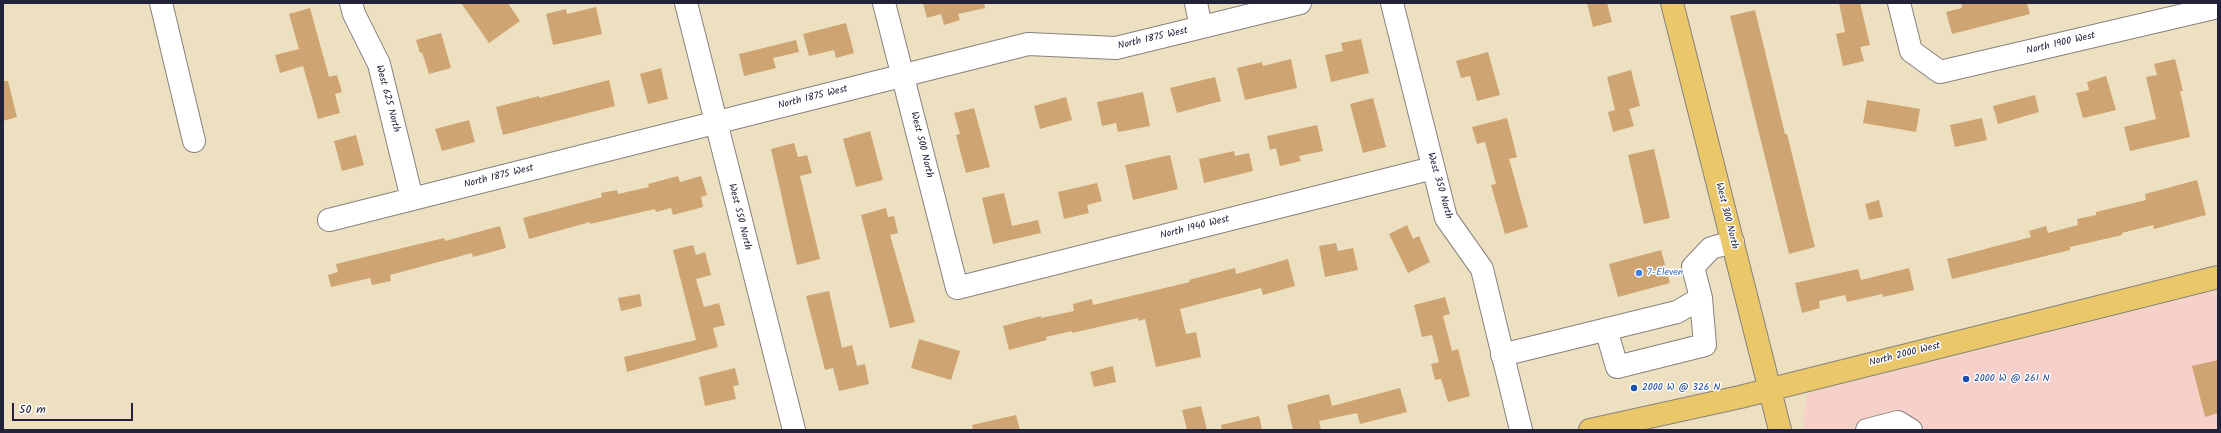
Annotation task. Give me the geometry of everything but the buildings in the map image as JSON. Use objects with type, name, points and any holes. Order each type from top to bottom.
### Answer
[{"type":"main road","name":"West 300 North","points":[[1672,3],[1780,430]]},
{"type":"main road","name":"North 2000 West","points":[[1590,430],[1770,388],[2218,277]]},
{"type":"street","points":[[161,3],[194,141]]},
{"type":"street","name":"West 625 North","points":[[351,3],[354,14],[379,64],[412,199]]},
{"type":"street","name":"West 550 North","points":[[686,3],[794,430]]},
{"type":"street","name":"West 500 North","points":[[884,3],[957,288]]},
{"type":"street","points":[[1196,3],[1202,27]]},
{"type":"street","name":"North 1875 West","points":[[329,220],[1028,44],[1116,48],[1300,3]]},
{"type":"street","name":"West 350 North","points":[[1392,3],[1446,218],[1482,269],[1521,430]]},
{"type":"street","name":"North 1900 West","points":[[1899,3],[1911,51],[1940,72],[2218,7]]},
{"type":"street","name":"North 1940 West","points":[[957,288],[1434,168]]},
{"type":"street","points":[[1606,329],[1617,367],[1705,345],[1701,298],[1693,267],[1711,248],[1733,242]]},
{"type":"street","points":[[1502,355],[1677,312],[1701,298]]},
{"type":"street","points":[[1867,430],[1898,422],[1911,430]]},
{"type":"shaded area","points":[[2218,290],[2218,430],[1804,430],[1803,423],[1807,394]]},
{"type":"place","name":"7-Eleven","points":[[1639,273]]},
{"type":"place","name":"2000 W @ 261 N","points":[[1966,379]]},
{"type":"place","name":"2000 W @ 326 N","points":[[1634,388]]}]
